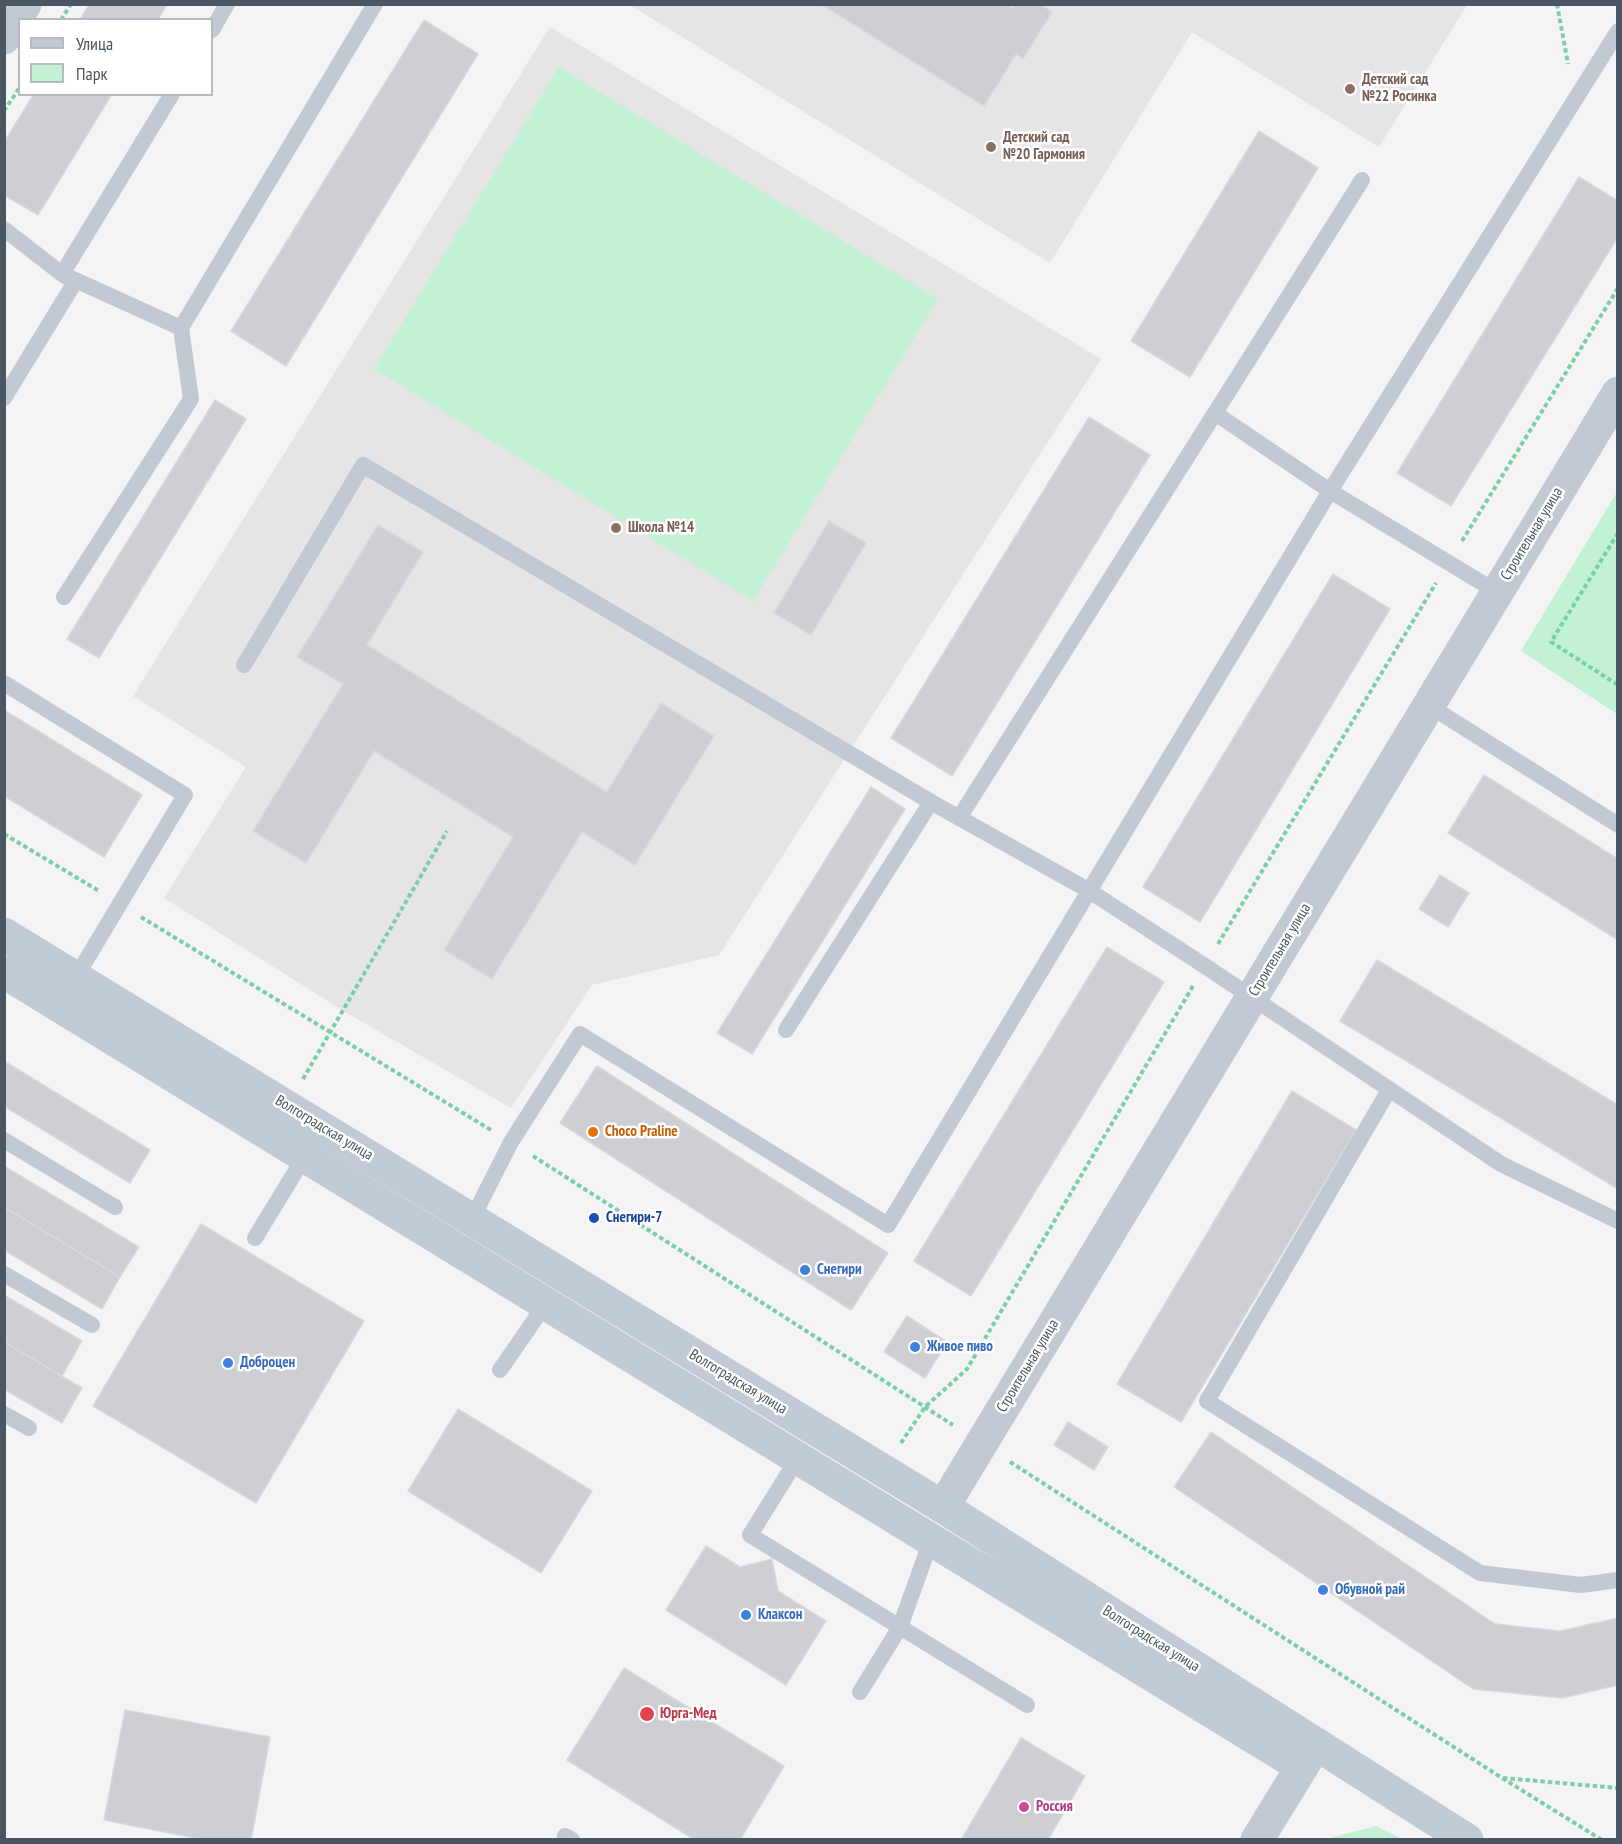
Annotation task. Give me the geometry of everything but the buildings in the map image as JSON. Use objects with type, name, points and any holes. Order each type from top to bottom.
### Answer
[{"type":"main road","name":"Волгоградская улица","points":[[4,934],[943,1507],[1309,1755],[1467,1839]]},
{"type":"main road","points":[[4,972],[931,1539],[1309,1755]]},
{"type":"street","points":[[4,38],[25,4]]},
{"type":"street","name":"Строительная улица","points":[[943,1507],[1617,393]]},
{"type":"street","points":[[1257,1839],[1309,1755]]},
{"type":"lane","points":[[213,28],[227,4]]},
{"type":"lane","points":[[64,597],[191,399],[181,328],[375,4]]},
{"type":"lane","points":[[472,1219],[511,1142],[580,1034],[888,1225],[1330,491],[1617,31]]},
{"type":"lane","points":[[62,274],[171,96]]},
{"type":"lane","points":[[958,818],[1362,180]]},
{"type":"lane","points":[[4,229],[75,282],[4,398]]},
{"type":"lane","points":[[62,274],[181,328]]},
{"type":"lane","points":[[1215,413],[1330,491],[1497,592]]},
{"type":"lane","points":[[244,665],[363,465],[958,818],[1088,890],[1501,1164],[1617,1221]]},
{"type":"lane","points":[[4,683],[185,795],[76,977]]},
{"type":"lane","points":[[1428,705],[1617,825]]},
{"type":"lane","points":[[786,1029],[931,802]]},
{"type":"lane","points":[[1389,1089],[1207,1401],[1480,1573],[1581,1585],[1617,1580]]},
{"type":"lane","points":[[4,1140],[115,1207]]},
{"type":"lane","points":[[255,1238],[305,1156]]},
{"type":"lane","points":[[4,1274],[92,1326]]},
{"type":"lane","points":[[500,1370],[564,1276]]},
{"type":"lane","points":[[4,1414],[28,1428]]},
{"type":"lane","points":[[815,1429],[750,1535],[1027,1705]]},
{"type":"lane","points":[[860,1692],[900,1627],[943,1507]]},
{"type":"path","points":[[63,18],[71,4]]},
{"type":"path","points":[[1557,4],[1574,101]]},
{"type":"path","points":[[4,111],[18,90]]},
{"type":"path","points":[[882,1471],[925,1407],[967,1370],[1205,966],[1617,288]]},
{"type":"path","points":[[1617,533],[1551,642],[1617,685]]},
{"type":"path","points":[[287,1106],[447,831]]},
{"type":"path","points":[[4,834],[511,1142],[1502,1778],[1602,1839]]},
{"type":"path","points":[[1502,1778],[1617,1788]]},
{"type":"shaded area","name":"Детский сад №20 Гармония","points":[[630,5],[1467,5],[1379,147],[1192,32],[1050,263]]},
{"type":"shaded area","name":"Школа №14","points":[[550,27],[1101,359],[719,955],[592,985],[511,1108],[342,1010],[164,898],[246,767],[133,696]]},
{"type":"green space","points":[[559,67],[938,299],[753,601],[374,369]]},
{"type":"green space","points":[[1617,492],[1617,714],[1521,651]]},
{"type":"green space","points":[[1376,1826],[1402,1839],[1326,1839]]},
{"type":"place","name":"Детский сад №22 Росинка","points":[[1350,89]]},
{"type":"place","name":"Детский сад №20 Гармония","points":[[991,147]]},
{"type":"place","name":"Школа №14","points":[[616,528]]},
{"type":"place","name":"Choco Praline","points":[[593,1132]]},
{"type":"place","name":"Снегири-7","points":[[594,1218]]},
{"type":"place","name":"Снегири","points":[[805,1270]]},
{"type":"place","name":"Живое пиво","points":[[915,1347]]},
{"type":"place","name":"Доброцен","points":[[228,1363]]},
{"type":"place","name":"Обувной рай","points":[[1323,1590]]},
{"type":"place","name":"Клаксон","points":[[746,1615]]},
{"type":"place","name":"Юрга-Мед","points":[[647,1714]]},
{"type":"place","name":"Россия","points":[[1024,1807]]}]
